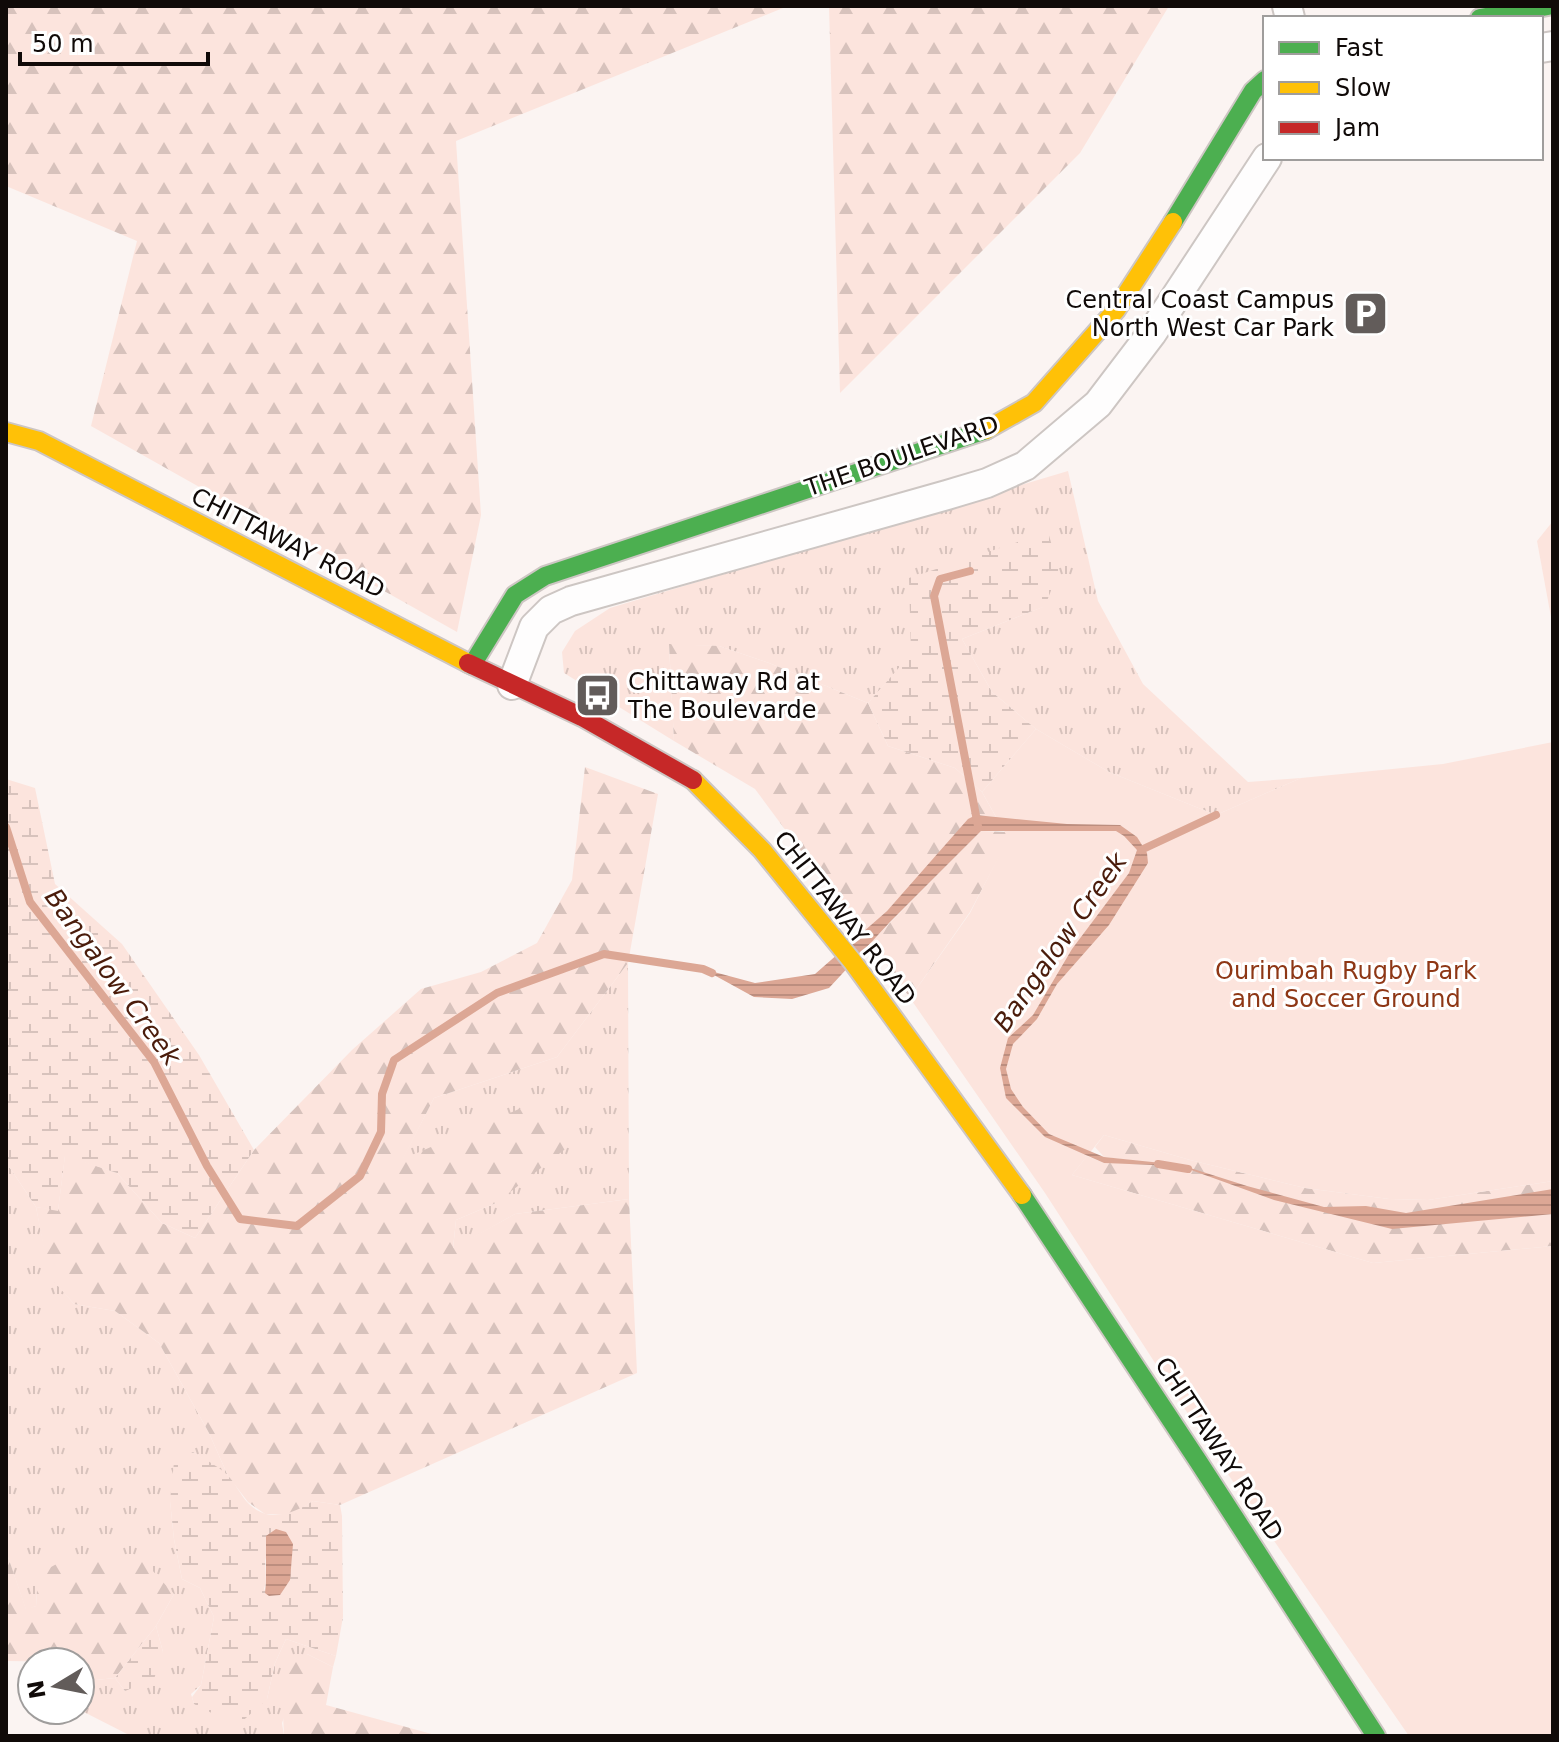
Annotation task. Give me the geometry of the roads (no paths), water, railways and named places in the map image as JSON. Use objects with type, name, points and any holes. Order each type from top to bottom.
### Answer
[{"type":"main road","points":[[1491,16],[1548,6]]},
{"type":"main road","name":"THE BOULEVARD","points":[[472,665],[515,595],[545,576],[965,438],[994,427],[1034,403],[1116,310],[1253,91],[1263,82]]},
{"type":"main road","name":"CHITTAWAY ROAD","points":[[6,432],[39,441],[472,665],[582,717],[697,782],[762,850],[852,961],[1018,1189],[1376,1736]]},
{"type":"street","name":"THE BOULEVARD","points":[[512,685],[534,627],[551,610],[571,601],[947,495],[987,483],[1025,466],[1106,394],[1152,333],[1266,160]]},
{"type":"waterway","points":[[970,571],[940,579],[934,596],[978,826]]},
{"type":"waterway","points":[[1141,850],[1216,815]]},
{"type":"waterway","name":"Bangalow Creek","points":[[6,827],[30,902],[154,1062],[207,1166],[240,1219],[297,1226],[360,1176],[381,1132],[382,1094],[394,1060],[497,993],[604,954],[712,973]]},
{"type":"waterway","name":"Bangalow Creek","points":[[1158,1164],[1188,1169]]},
{"type":"place","name":"Central Coast Campus North West Car Park","points":[[1365,314]]},
{"type":"place","name":"Chittaway Rd at The Boulevarde","points":[[597,696]]},
{"type":"park label","name":"Ourimbah Rugby Park and Soccer Ground","points":[[1346,985]]}]
